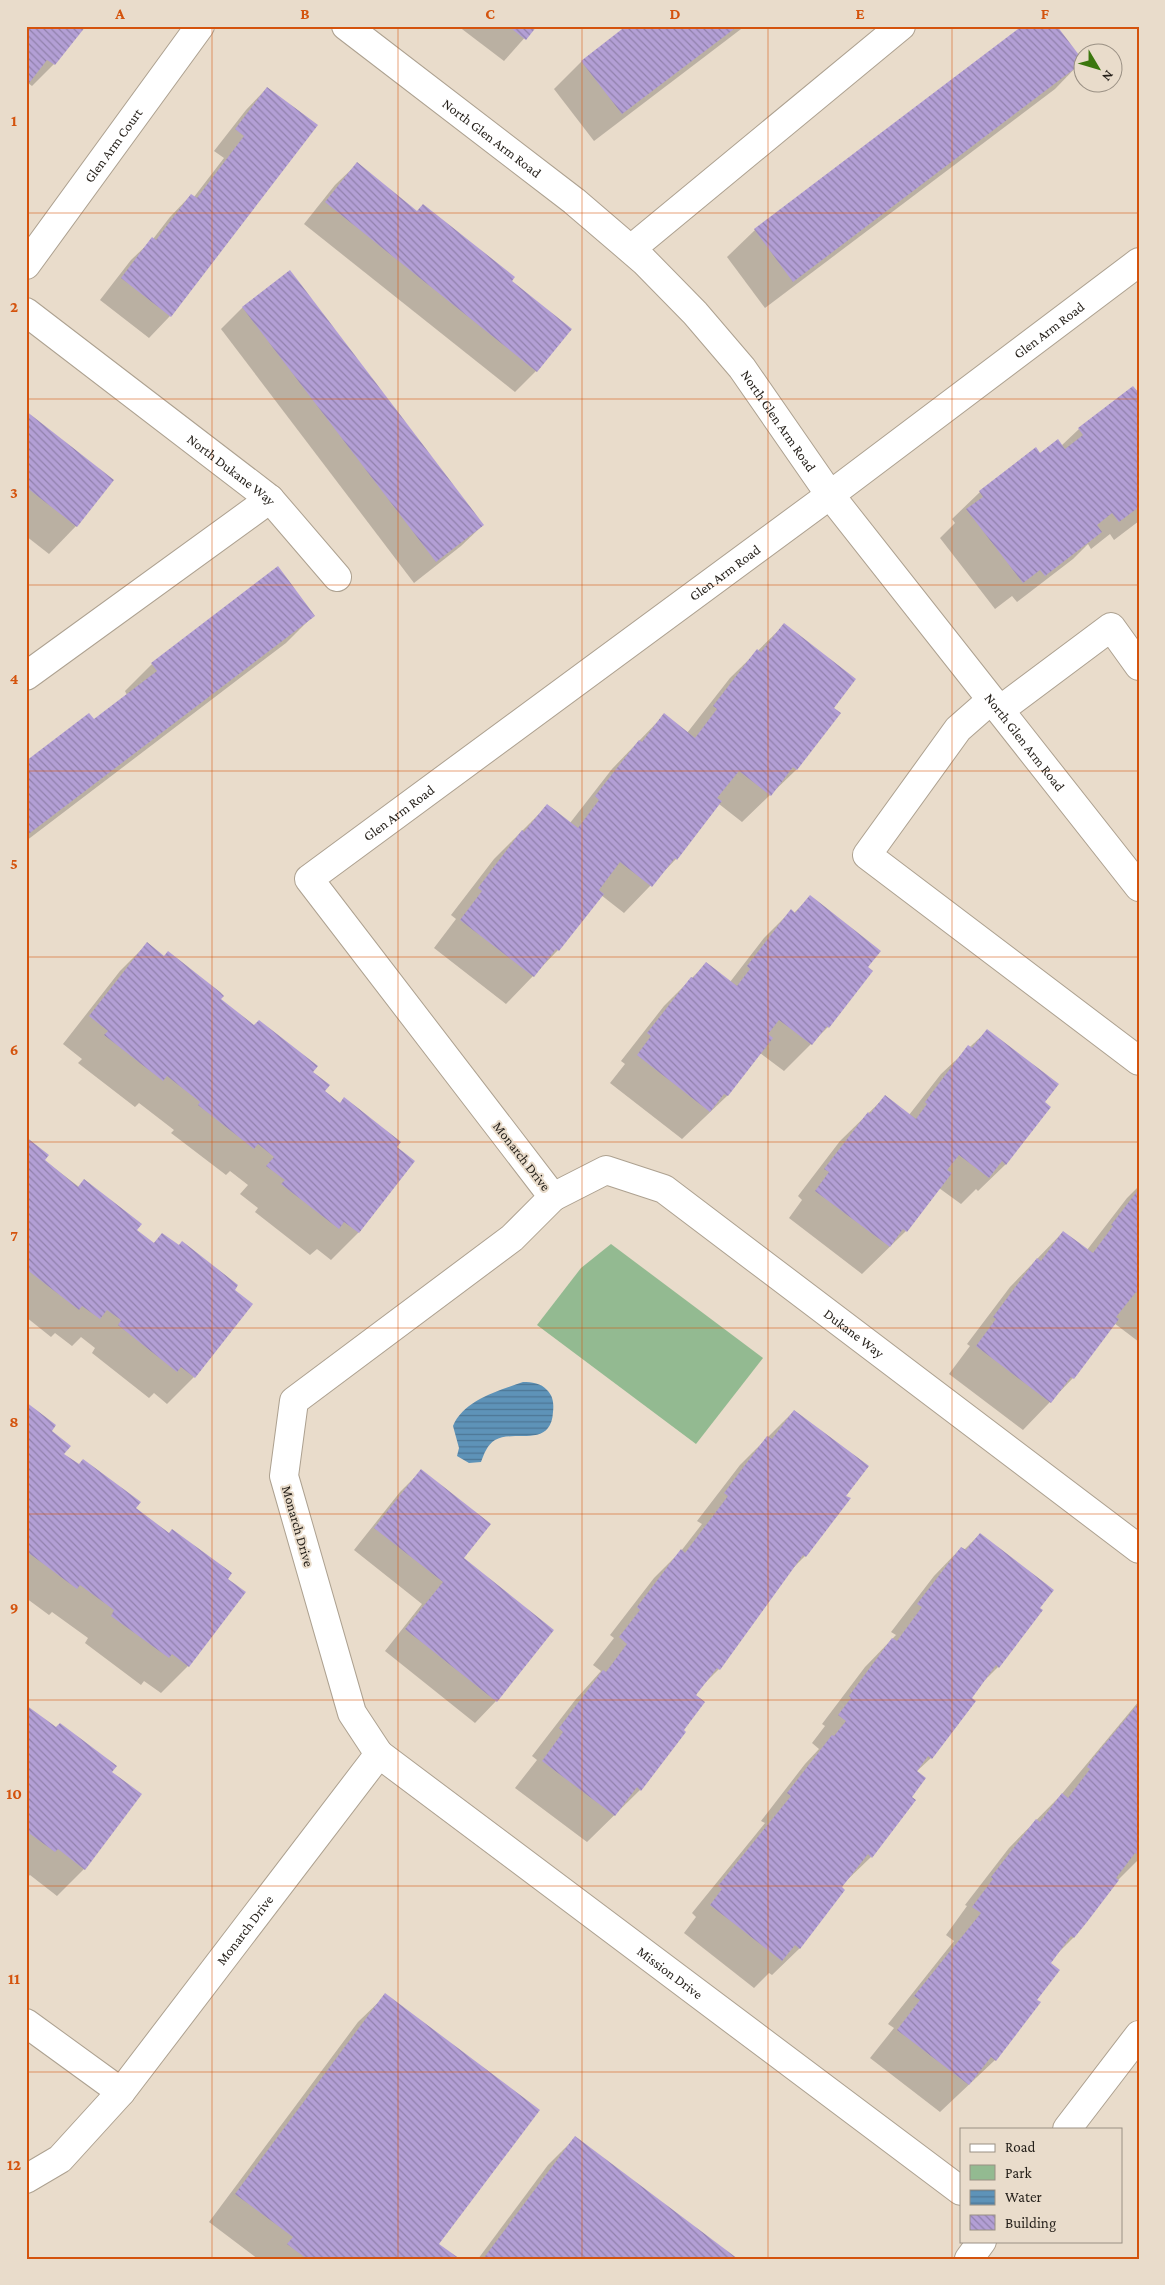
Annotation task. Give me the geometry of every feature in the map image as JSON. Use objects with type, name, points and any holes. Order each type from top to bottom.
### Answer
[{"type":"street","name":"Glen Arm Court","points":[[26,265],[200,26]]},
{"type":"street","name":"North Glen Arm Road","points":[[346,26],[574,201],[630,249],[696,313],[742,368],[830,494],[1139,887]]},
{"type":"street","points":[[630,249],[901,26]]},
{"type":"street","name":"Glen Arm Road","points":[[309,879],[830,494],[1139,262]]},
{"type":"street","name":"North Dukane Way","points":[[26,312],[270,499],[26,676]]},
{"type":"street","points":[[270,499],[337,577]]},
{"type":"street","points":[[1139,666],[1111,627],[958,729],[867,855],[1139,1061]]},
{"type":"street","name":"Monarch Drive","points":[[26,2179],[60,2159],[121,2092],[379,1754],[352,1714],[284,1476],[294,1401],[512,1238],[553,1197],[309,879]]},
{"type":"street","name":"Dukane Way","points":[[553,1197],[606,1170],[664,1189],[1139,1549]]},
{"type":"street","name":"Mission Drive","points":[[379,1754],[960,2190]]},
{"type":"street","points":[[26,2023],[121,2092]]},
{"type":"street","points":[[1068,2128],[1139,2035]]},
{"type":"street","points":[[969,2259],[981,2242]]},
{"type":"green space","points":[[611,1244],[763,1358],[696,1444],[537,1325],[581,1268]]},
{"type":"water","points":[[523,1382],[539,1384],[552,1397],[553,1412],[551,1423],[546,1430],[530,1436],[503,1437],[495,1440],[488,1447],[481,1462],[469,1463],[457,1456],[459,1448],[453,1426],[465,1409],[483,1398]]},
{"type":"building","points":[[26,26],[86,26],[55,65],[47,60],[26,87]]},
{"type":"building","points":[[508,26],[537,26],[526,40]]},
{"type":"building","points":[[626,26],[738,26],[622,114],[581,61]]},
{"type":"building","points":[[1022,26],[1057,26],[1072,46],[1072,71],[793,282],[754,229]]},
{"type":"building","points":[[267,87],[318,125],[171,317],[121,278],[152,237],[156,240],[191,194],[197,198],[244,136],[235,129]]},
{"type":"building","points":[[357,162],[417,211],[423,204],[515,277],[512,281],[572,329],[537,372],[325,202]]},
{"type":"building","points":[[290,270],[484,525],[436,562],[242,307]]},
{"type":"building","points":[[1133,386],[1139,393],[1139,507],[1119,522],[1112,513],[1097,525],[1102,532],[1045,576],[1040,570],[1023,583],[966,509],[983,497],[979,491],[1036,447],[1040,453],[1058,439],[1065,449],[1083,435],[1078,428]]},
{"type":"building","points":[[26,411],[114,480],[77,527],[26,487]]},
{"type":"building","points":[[278,566],[315,616],[26,836],[26,761],[89,713],[94,719],[157,671],[151,663]]},
{"type":"building","points":[[784,623],[856,679],[834,708],[841,713],[797,770],[793,767],[771,796],[739,771],[717,798],[722,801],[677,860],[675,858],[652,887],[620,862],[599,890],[604,894],[559,951],[556,949],[534,977],[460,920],[482,891],[478,888],[522,830],[524,832],[547,804],[578,828],[599,800],[595,796],[639,740],[642,742],[664,713],[695,738],[717,709],[713,706],[757,649],[761,652]]},
{"type":"building","points":[[810,895],[881,951],[868,967],[873,971],[829,1028],[827,1026],[812,1045],[779,1020],[768,1034],[773,1038],[728,1096],[724,1094],[710,1112],[637,1055],[651,1036],[647,1033],[691,977],[693,978],[706,962],[737,986],[750,969],[747,966],[791,909],[795,913]]},
{"type":"building","points":[[147,942],[164,956],[168,951],[220,992],[224,996],[221,999],[254,1025],[259,1020],[318,1066],[313,1072],[330,1085],[325,1091],[340,1103],[344,1097],[401,1142],[397,1147],[415,1161],[359,1233],[344,1222],[339,1229],[281,1184],[285,1180],[266,1166],[274,1157],[258,1144],[254,1149],[198,1105],[200,1102],[167,1076],[163,1081],[104,1035],[108,1031],[89,1016]]},
{"type":"building","points":[[987,1029],[1059,1084],[1045,1102],[1051,1107],[1006,1165],[1002,1161],[989,1178],[959,1155],[947,1170],[952,1173],[907,1232],[903,1229],[890,1247],[815,1191],[829,1172],[824,1169],[868,1112],[870,1114],[885,1095],[916,1119],[927,1104],[925,1102],[968,1045],[972,1048]]},
{"type":"building","points":[[26,1137],[49,1155],[45,1160],[78,1187],[84,1179],[142,1224],[137,1230],[154,1243],[162,1233],[179,1245],[182,1241],[238,1285],[235,1290],[253,1304],[195,1378],[181,1367],[177,1372],[118,1325],[121,1320],[107,1310],[100,1319],[82,1306],[79,1310],[26,1269]]},
{"type":"building","points":[[1139,1189],[1139,1294],[1136,1292],[1116,1317],[1119,1319],[1074,1379],[1071,1377],[1051,1403],[976,1346],[996,1319],[993,1317],[1037,1258],[1041,1261],[1063,1231],[1093,1253],[1113,1226],[1111,1225]]},
{"type":"building","points":[[26,1402],[56,1425],[52,1431],[71,1446],[64,1454],[79,1464],[83,1459],[141,1502],[136,1508],[169,1533],[172,1529],[232,1573],[228,1579],[246,1592],[189,1667],[172,1654],[169,1658],[111,1616],[114,1610],[80,1585],[77,1589],[26,1551]]},
{"type":"building","points":[[794,1410],[869,1466],[846,1496],[851,1498],[806,1557],[803,1555],[720,1670],[717,1668],[696,1695],[705,1702],[684,1730],[686,1732],[641,1791],[637,1787],[615,1816],[542,1761],[563,1732],[559,1728],[603,1670],[606,1672],[627,1644],[619,1637],[640,1610],[637,1607],[681,1549],[685,1553],[728,1496],[724,1493],[767,1436],[772,1439]]},
{"type":"building","points":[[421,1469],[491,1524],[464,1558],[554,1630],[497,1702],[405,1629],[443,1582],[374,1528]]},
{"type":"building","points":[[980,1533],[1054,1590],[1040,1608],[1043,1610],[999,1668],[996,1665],[972,1698],[976,1701],[932,1759],[928,1756],[917,1771],[926,1778],[912,1797],[916,1800],[872,1858],[868,1854],[842,1887],[845,1890],[800,1949],[795,1945],[782,1961],[710,1905],[722,1889],[718,1886],[791,1796],[787,1793],[832,1735],[834,1736],[846,1721],[838,1715],[851,1698],[849,1696],[892,1638],[897,1641],[922,1607],[917,1604],[961,1547],[966,1550]]},
{"type":"building","points":[[1139,1703],[1139,1855],[1135,1853],[1116,1878],[1119,1880],[1087,1922],[1074,1938],[1071,1936],[1051,1963],[1060,1970],[1037,2000],[1041,2002],[996,2061],[991,2057],[969,2085],[897,2030],[920,2000],[914,1996],[981,1913],[972,1907],[993,1879],[991,1877],[1036,1819],[1040,1822],[1062,1793],[1068,1798],[1090,1769],[1087,1767],[1094,1757]]},
{"type":"building","points":[[26,1705],[56,1727],[60,1723],[117,1766],[112,1772],[142,1794],[85,1870],[58,1849],[55,1852],[26,1831]]},
{"type":"building","points":[[385,1993],[540,2110],[439,2244],[460,2259],[307,2259],[287,2244],[293,2237],[235,2194]]},
{"type":"building","points":[[575,2136],[738,2259],[483,2259]]}]
